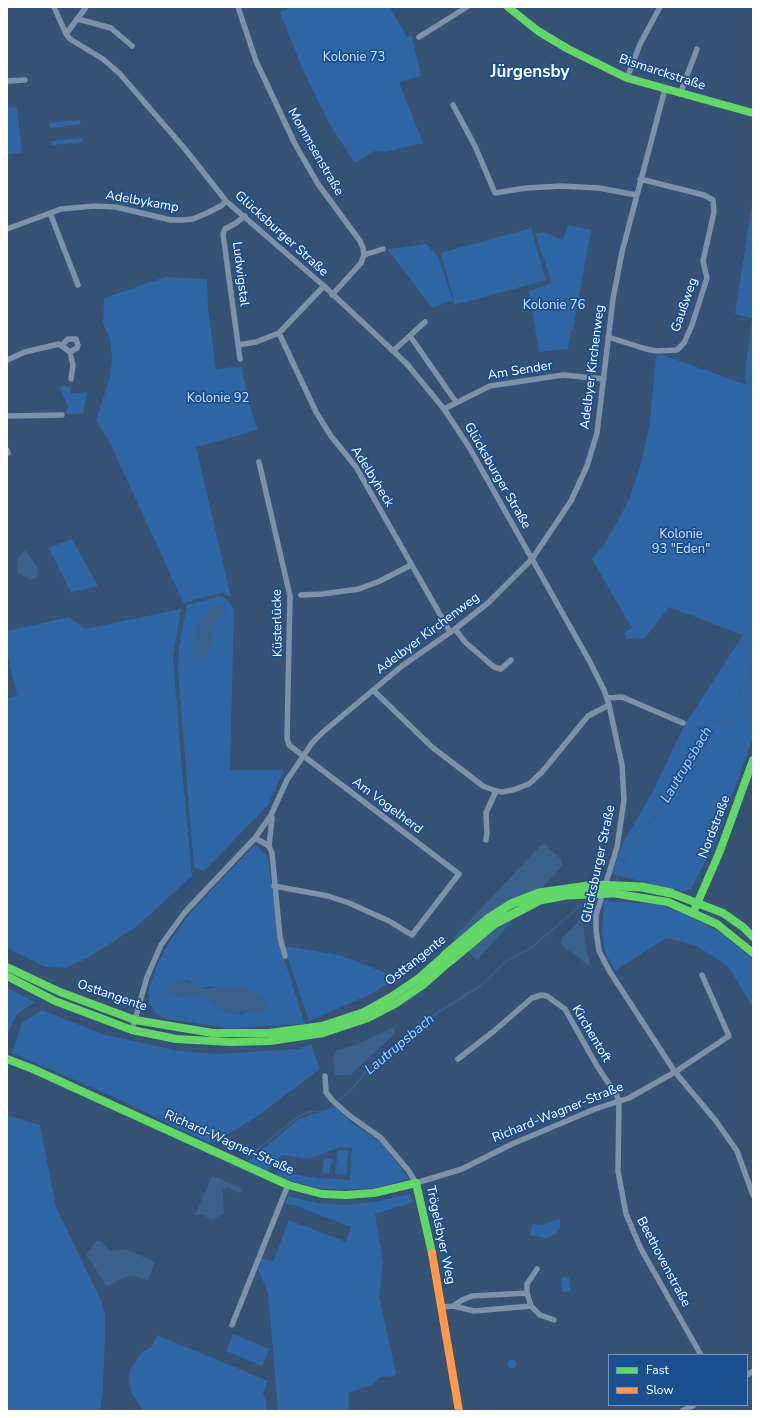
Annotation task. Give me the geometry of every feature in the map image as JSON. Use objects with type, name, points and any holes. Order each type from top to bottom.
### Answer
[{"type":"main road","name":"Bismarckstraße","points":[[508,7],[538,31],[568,49],[628,78],[664,90],[753,113]]},
{"type":"main road","name":"Nordstraße","points":[[694,913],[720,851],[752,762]]},
{"type":"main road","name":"Osttangente","points":[[7,976],[55,1001],[132,1030],[176,1039],[230,1042],[270,1041],[323,1034],[361,1021],[395,1004],[423,985],[489,918],[512,904],[539,893],[595,885],[642,887],[671,893],[698,902]]},
{"type":"main road","name":"Osttangente","points":[[7,967],[60,992],[102,1009],[135,1020],[178,1028],[230,1034],[270,1033],[322,1026],[364,1012],[391,997],[494,924],[514,912],[540,900],[566,895],[612,893],[668,902],[694,913]]},
{"type":"main road","points":[[698,902],[723,914],[743,927],[753,936]]},
{"type":"main road","points":[[694,913],[717,924],[740,940],[753,953]]},
{"type":"main road","name":"Richard-Wagner-Straße","points":[[7,1059],[33,1069],[288,1185],[322,1194],[346,1195],[374,1193],[416,1183]]},
{"type":"main road","name":"Trögelsbyer Weg","points":[[416,1183],[424,1210],[459,1411]]},
{"type":"street","name":"Glücksburger Straße","points":[[54,7],[66,34],[70,39],[103,58],[120,74],[185,149],[226,201],[324,286],[420,378],[444,409],[469,447],[587,657],[609,705],[622,765],[624,800],[617,846],[596,915],[597,941],[602,958],[675,1072],[737,1150],[753,1195]]},
{"type":"street","points":[[66,34],[86,7]]},
{"type":"street","name":"Mommsenstraße","points":[[238,7],[256,61],[295,144],[318,184],[360,241],[364,255]]},
{"type":"street","points":[[419,37],[467,7]]},
{"type":"street","points":[[628,78],[640,44],[660,7]]},
{"type":"street","points":[[78,19],[111,28],[132,46]]},
{"type":"street","points":[[680,94],[696,49]]},
{"type":"street","points":[[7,81],[26,80]]},
{"type":"street","name":"Adelbyer Kirchenweg","points":[[132,1030],[147,977],[154,959],[168,936],[185,912],[255,838],[271,814],[287,780],[302,756],[323,732],[402,666],[452,631],[488,603],[532,559],[571,501],[587,466],[599,424],[608,336],[622,252],[664,90]]},
{"type":"street","points":[[453,105],[475,146],[495,193],[526,188],[562,186],[599,188],[636,195]]},
{"type":"street","name":"Gaußweg","points":[[608,336],[646,349],[662,351],[677,350],[684,343],[692,325],[707,278],[703,261],[714,212],[713,200],[704,196],[640,179]]},
{"type":"street","name":"Adelbykamp","points":[[7,229],[68,208],[105,206],[171,220],[193,219],[220,206],[226,201]]},
{"type":"street","points":[[50,213],[78,286]]},
{"type":"street","name":"Ludwigstal","points":[[240,359],[223,234],[225,229],[245,216]]},
{"type":"street","points":[[332,295],[361,263],[364,255],[383,249]]},
{"type":"street","points":[[238,345],[256,342],[279,333],[324,286]]},
{"type":"street","points":[[393,351],[425,322]]},
{"type":"street","name":"Adelbyheck","points":[[279,333],[316,412],[331,436],[356,467],[411,565],[452,631],[494,668],[501,669],[511,660]]},
{"type":"street","points":[[410,336],[456,402]]},
{"type":"street","points":[[62,345],[68,339],[76,339],[78,345],[77,348],[70,352]]},
{"type":"street","points":[[7,360],[25,352],[59,344],[70,352],[73,365],[71,379]]},
{"type":"street","name":"Am Sender","points":[[444,409],[483,388],[501,384],[563,375],[604,379]]},
{"type":"street","points":[[7,416],[62,416]]},
{"type":"street","name":"Küsterlücke","points":[[259,462],[290,596],[287,738],[291,748],[302,756]]},
{"type":"street","points":[[301,595],[359,589],[380,582],[411,565]]},
{"type":"street","points":[[373,690],[432,747],[484,786],[496,792],[513,790],[529,784],[542,772],[588,716],[609,705]]},
{"type":"street","points":[[607,698],[622,697],[683,723]]},
{"type":"street","name":"Am Vogelherd","points":[[274,886],[322,895],[349,903],[389,921],[412,935],[459,874],[302,756]]},
{"type":"street","points":[[486,840],[486,813],[496,792]]},
{"type":"street","points":[[271,814],[272,818],[269,846],[272,853],[280,937],[285,956]]},
{"type":"street","points":[[255,838],[269,846]]},
{"type":"street","name":"Richard-Wagner-Straße","points":[[416,1183],[462,1169],[512,1144],[595,1108],[619,1102],[675,1072],[729,1036],[702,975]]},
{"type":"street","name":"Kirchentoft","points":[[458,1059],[494,1031],[532,998],[542,994],[559,1003],[569,1015],[597,1066],[617,1096],[619,1102]]},
{"type":"street","name":"Trögelsbyer Weg","points":[[325,1076],[326,1092],[337,1106],[380,1138],[408,1170],[416,1183]]},
{"type":"street","name":"Beethovenstraße","points":[[619,1102],[618,1171],[626,1214],[641,1249],[700,1354]]},
{"type":"street","points":[[232,1325],[288,1185]]},
{"type":"street","points":[[537,1269],[527,1284],[527,1293],[531,1306],[540,1315],[554,1320]]},
{"type":"street","points":[[453,1306],[472,1296],[527,1293]]},
{"type":"street","points":[[442,1307],[453,1306],[474,1311],[531,1306]]},
{"type":"street","points":[[682,1411],[692,1406]]},
{"type":"green space","name":"Kolonie 73","points":[[293,7],[390,7],[407,37],[412,36],[421,76],[399,82],[423,143],[385,152],[375,151],[355,163],[330,125],[302,68],[280,12]]},
{"type":"green space","points":[[17,107],[22,153],[7,155],[7,108]]},
{"type":"green space","points":[[80,120],[81,124],[50,128],[49,123]]},
{"type":"green space","points":[[82,138],[83,142],[52,145],[51,141]]},
{"type":"green space","name":"Kolonie 93 \"Eden\"","points":[[753,197],[753,738],[715,843],[691,889],[682,891],[611,874],[623,843],[652,793],[684,726],[743,635],[669,607],[645,638],[627,639],[624,633],[632,628],[592,559],[605,543],[621,515],[630,497],[641,463],[650,422],[656,356],[660,354],[747,385],[745,380],[746,365],[752,318],[735,314]]},
{"type":"green space","name":"Kolonie 76","points":[[568,225],[591,230],[573,329],[571,331],[568,349],[539,352],[529,291],[552,283],[535,233],[544,232],[563,240]]},
{"type":"green space","points":[[531,228],[546,280],[455,305],[441,253]]},
{"type":"green space","points":[[426,244],[438,256],[453,300],[432,308],[389,251],[389,249]]},
{"type":"green space","name":"Kolonie 92","points":[[165,277],[207,279],[208,308],[216,369],[242,366],[247,398],[258,430],[196,447],[231,597],[223,593],[185,603],[183,602],[109,441],[96,421],[110,376],[112,358],[110,339],[103,324],[104,298]]},
{"type":"green space","points":[[62,385],[70,388],[71,394],[87,392],[83,414],[64,414],[68,407],[60,389]]},
{"type":"green space","points":[[72,539],[98,586],[71,593],[49,548]]},
{"type":"green space","points":[[216,597],[223,597],[229,601],[234,610],[230,770],[284,770],[268,805],[204,871],[194,867],[178,671],[179,648],[187,605]]},
{"type":"green space","points":[[181,609],[173,657],[192,876],[136,927],[86,959],[66,968],[46,967],[7,948],[7,698],[17,695],[7,654],[7,631],[69,617],[85,629]]},
{"type":"green space","points":[[257,845],[268,858],[280,946],[305,1024],[230,1028],[167,1019],[156,1013],[149,1003],[149,988],[158,962],[173,936],[193,910],[252,847]],"holes":[[[186,980],[200,987],[213,987],[257,1013],[250,1010],[241,1014],[229,1013],[223,1011],[208,998],[200,996],[177,997],[169,991]]]},
{"type":"green space","points":[[604,901],[658,904],[683,913],[720,932],[753,960],[753,1008],[728,966],[695,945],[666,938],[615,971],[605,952],[602,932]]},
{"type":"green space","points":[[284,946],[340,955],[391,975],[400,976],[373,993],[309,1021]]},
{"type":"green space","points":[[7,988],[35,1002],[17,1014],[7,1035]]},
{"type":"green space","points":[[42,1010],[102,1034],[179,1051],[218,1054],[298,1049],[311,1044],[320,1069],[255,1118],[211,1144],[114,1097],[12,1053],[22,1023]]},
{"type":"green space","points":[[336,1107],[353,1124],[381,1142],[409,1179],[375,1188],[348,1190],[323,1189],[290,1181],[275,1175],[278,1172],[318,1178],[350,1180],[352,1148],[340,1147],[309,1159],[282,1155],[267,1171],[247,1162],[299,1119]]},
{"type":"green space","points":[[7,1115],[40,1125],[56,1207],[101,1300],[105,1314],[105,1333],[103,1390],[100,1411],[7,1411]]},
{"type":"green space","points":[[338,1150],[348,1151],[346,1175],[335,1174]]},
{"type":"green space","points":[[324,1158],[332,1159],[329,1174],[322,1173]]},
{"type":"green space","points":[[410,1194],[414,1202],[375,1214],[383,1263],[379,1296],[396,1373],[394,1376],[380,1377],[372,1385],[348,1393],[349,1411],[278,1411],[268,1293],[258,1269],[262,1258],[273,1262],[289,1220],[346,1242],[351,1227],[294,1205],[285,1204],[288,1196],[318,1203],[345,1205],[374,1202]]},
{"type":"green space","points":[[560,1219],[560,1228],[556,1234],[546,1238],[530,1235],[532,1224],[541,1225]]},
{"type":"green space","points":[[569,1277],[571,1291],[562,1292],[561,1278]]},
{"type":"green space","points":[[233,1334],[269,1349],[262,1366],[226,1351]]},
{"type":"green space","points":[[157,1335],[268,1381],[263,1393],[266,1400],[267,1411],[145,1411],[142,1409],[131,1392],[129,1381],[130,1370],[142,1352],[151,1347]]},
{"type":"green space","points":[[512,1359],[517,1364],[512,1369],[507,1364]]},
{"type":"shaded area","points":[[25,550],[37,567],[38,577],[31,580],[18,573],[17,562],[20,555]]},
{"type":"shaded area","points":[[222,605],[227,612],[215,622],[210,648],[207,654],[197,659],[193,656],[192,651],[196,628],[213,607]]},
{"type":"shaded area","points":[[542,844],[545,844],[561,859],[563,865],[477,960],[453,938]]},
{"type":"shaded area","points":[[579,921],[583,923],[587,953],[590,963],[589,966],[562,946],[561,943],[562,938]]},
{"type":"shaded area","points":[[181,980],[206,988],[242,987],[262,996],[267,1004],[267,1009],[263,1014],[250,1010],[235,1014],[223,1011],[208,998],[200,996],[185,998],[172,995],[168,988],[175,981]]},
{"type":"shaded area","points":[[394,1027],[395,1034],[350,1075],[335,1075],[333,1057],[336,1051],[355,1045]]},
{"type":"shaded area","points":[[212,1176],[242,1188],[242,1191],[239,1193],[228,1187],[223,1189],[224,1214],[211,1220],[203,1215],[195,1215]]},
{"type":"shaded area","points":[[97,1241],[100,1241],[111,1251],[125,1249],[155,1262],[148,1280],[133,1276],[125,1277],[108,1286],[105,1284],[86,1254]]},
{"type":"waterway","name":"Lautrupsbach","points":[[615,883],[628,852],[653,820],[666,798],[681,780],[695,750],[707,734],[712,724],[717,720],[724,725],[729,724],[732,718],[727,710],[729,704],[739,711],[744,708],[744,702],[738,693],[741,688],[752,684],[751,666],[753,665]]},
{"type":"waterway","name":"Lautrupsbach","points":[[605,902],[610,896]]},
{"type":"waterway","name":"Lautrupsbach","points":[[337,1102],[351,1090],[369,1068],[376,1065],[386,1053],[423,1022],[480,986],[508,960],[531,948],[582,904],[594,902]]},
{"type":"waterway","name":"Lautrupsbach","points":[[246,1159],[295,1119],[308,1112],[325,1111],[334,1105]]},
{"type":"traffic: fast","points":[[508,7],[538,31],[568,49],[627,78],[753,113]]},
{"type":"traffic: fast","points":[[693,913],[720,851],[753,760]]},
{"type":"traffic: fast","points":[[445,955],[489,918],[511,904],[539,893],[595,885],[642,887],[671,893]]},
{"type":"traffic: fast","points":[[612,893],[668,902],[717,924],[753,953]]},
{"type":"traffic: fast","points":[[450,961],[494,924],[540,900],[566,895],[612,893]]},
{"type":"traffic: fast","points":[[671,893],[723,913],[743,927],[753,937]]},
{"type":"traffic: fast","points":[[7,967],[60,992],[135,1020],[213,1033],[269,1033],[322,1026],[364,1012],[391,997],[419,978],[445,955]]},
{"type":"traffic: fast","points":[[7,976],[55,1001],[132,1030],[176,1039],[230,1042],[270,1041],[323,1033],[368,1018],[395,1004],[423,985],[450,961]]},
{"type":"traffic: fast","points":[[7,1059],[33,1069],[288,1185],[322,1194],[346,1195],[374,1193],[416,1183],[432,1253]]},
{"type":"traffic: slow","points":[[432,1253],[459,1411]]},
{"type":"district","name":"Jürgensby","points":[[530,73]]}]
